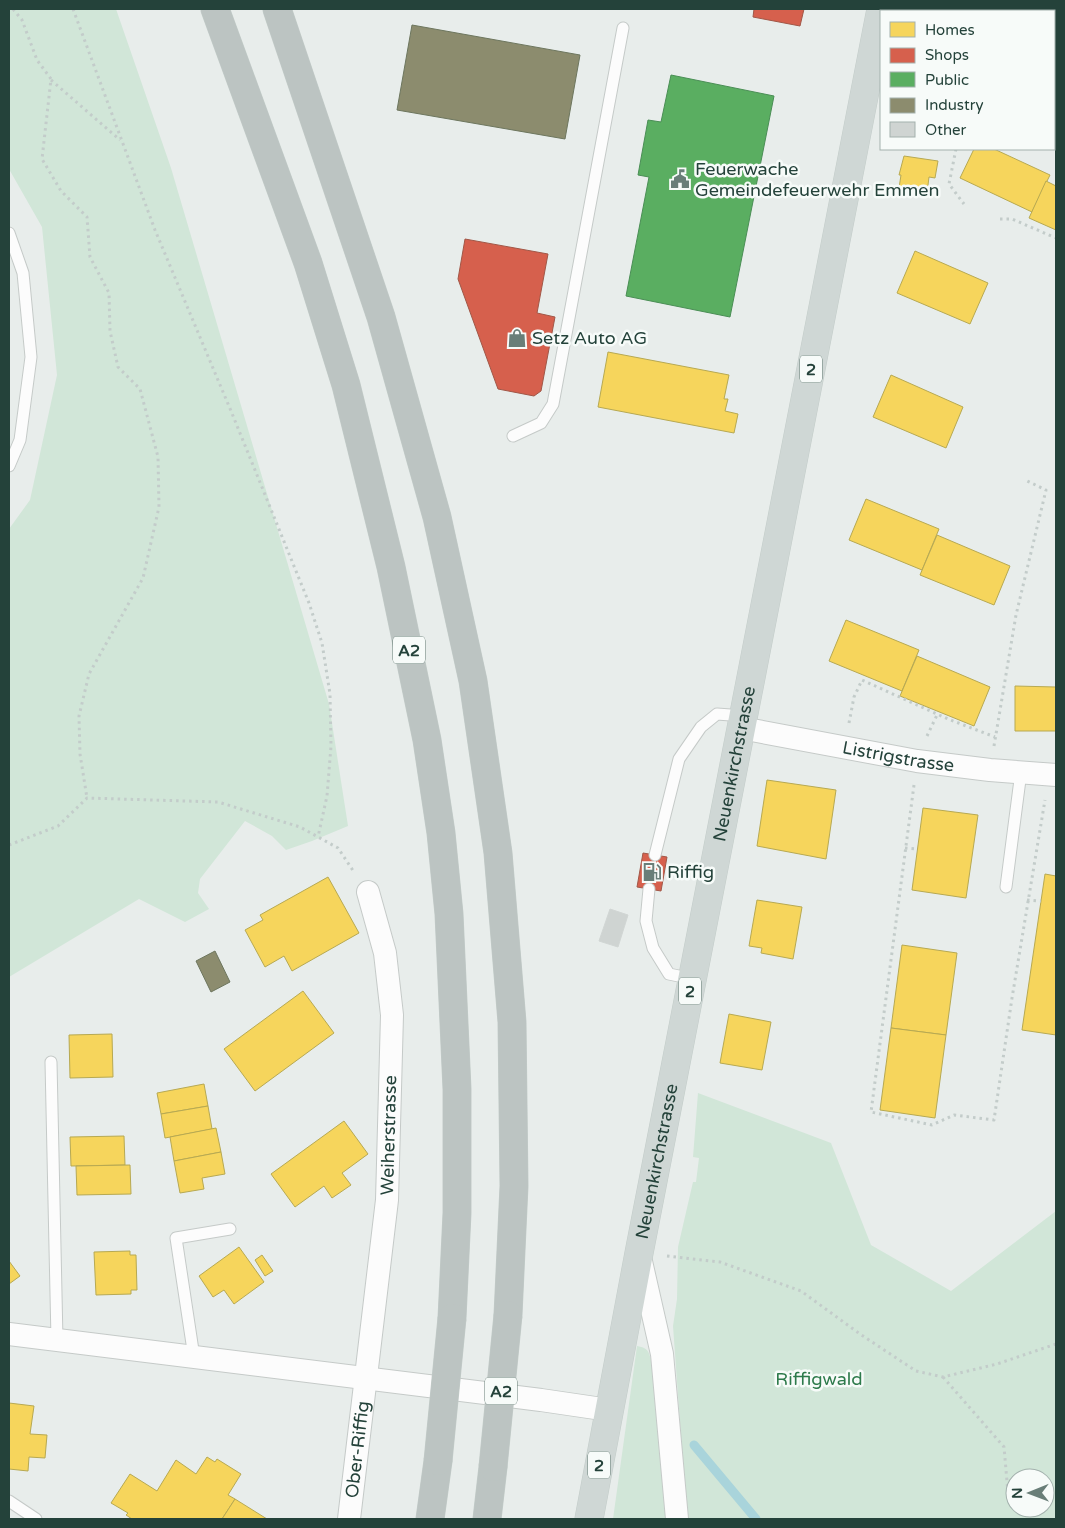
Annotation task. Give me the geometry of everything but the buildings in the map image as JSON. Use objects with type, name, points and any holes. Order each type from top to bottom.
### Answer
[{"type":"highway","name":"A2","points":[[215,9],[308,263],[346,385],[391,567],[427,740],[441,833],[448,905],[457,1089],[457,1213],[452,1318],[438,1461],[430,1519]]},
{"type":"highway","name":"A2","points":[[277,9],[381,317],[437,517],[473,681],[498,853],[512,1022],[514,1186],[508,1315],[487,1519]]},
{"type":"main road","name":"Neuenkirchstrasse","points":[[589,1519],[880,9]]},
{"type":"street","name":"Listrigstrasse","points":[[743,722],[845,748],[917,761],[1052,775]]},
{"type":"street","name":"Weiherstrasse","points":[[366,1379],[387,1200],[392,1015],[384,953],[368,892]]},
{"type":"street","points":[[639,1253],[662,1354],[677,1519]]},
{"type":"street","points":[[9,1334],[610,1410]]},
{"type":"street","name":"Ober-Riffig","points":[[349,1519],[366,1379]]},
{"type":"lane","points":[[513,436],[541,422],[553,404],[623,28]]},
{"type":"lane","points":[[9,233],[23,273],[31,357],[20,440],[9,466]]},
{"type":"lane","points":[[655,856],[679,759],[701,727],[717,714],[743,722]]},
{"type":"lane","points":[[1006,887],[1021,772]]},
{"type":"lane","points":[[649,889],[646,921],[653,948],[670,974],[693,979]]},
{"type":"lane","points":[[51,1062],[57,1340]]},
{"type":"lane","points":[[194,1357],[176,1238],[230,1229]]},
{"type":"lane","points":[[9,1501],[36,1519]]},
{"type":"path","points":[[14,9],[22,20],[37,60],[51,79],[121,141]]},
{"type":"path","points":[[73,9],[155,230],[305,594],[322,643],[330,694],[331,746],[327,796],[318,837]]},
{"type":"path","points":[[51,79],[42,158],[61,191],[87,217],[90,257],[109,293],[110,331],[118,367],[140,389],[158,457],[159,507],[143,578],[90,674],[79,716],[80,754],[87,798]]},
{"type":"path","points":[[956,150],[949,184],[964,204]]},
{"type":"path","points":[[1000,220],[1012,219],[1056,238]]},
{"type":"path","points":[[990,770],[1016,615],[1046,490],[1025,480]]},
{"type":"path","points":[[845,748],[854,697],[862,680],[948,720],[996,737]]},
{"type":"path","points":[[917,761],[870,1112],[932,1125],[954,1115],[994,1120],[1028,900],[1052,775]]},
{"type":"path","points":[[9,845],[58,826],[87,798],[218,802],[300,827],[338,848],[368,892]]},
{"type":"path","points":[[905,848],[917,849]]},
{"type":"path","points":[[1028,900],[1041,901]]},
{"type":"path","points":[[639,1253],[720,1262],[801,1291],[860,1334],[916,1371],[943,1377],[997,1364],[1056,1344]]},
{"type":"path","points":[[943,1377],[1004,1447],[1006,1468]]},
{"type":"green space","points":[[9,9],[116,9],[171,168],[329,704],[348,826],[286,850],[272,836],[245,821],[200,879],[198,893],[209,909],[185,922],[139,899],[9,977],[9,529],[30,500],[57,375],[42,227],[9,169]]},
{"type":"green space","name":"Riffigwald","points":[[698,1093],[831,1143],[871,1245],[951,1291],[1056,1211],[1056,1519],[687,1519],[673,1326],[677,1299],[678,1247],[693,1182],[696,1182],[699,1158],[693,1157]]},
{"type":"green space","points":[[637,1346],[647,1350],[652,1365],[671,1519],[613,1519]]},
{"type":"waterway","points":[[694,1445],[756,1519]]},
{"type":"place","name":"Feuerwache Gemeindefeuerwehr Emmen","points":[[680,179]]},
{"type":"place","name":"Setz Auto AG","points":[[517,338]]},
{"type":"place","name":"Riffig","points":[[652,872]]}]
